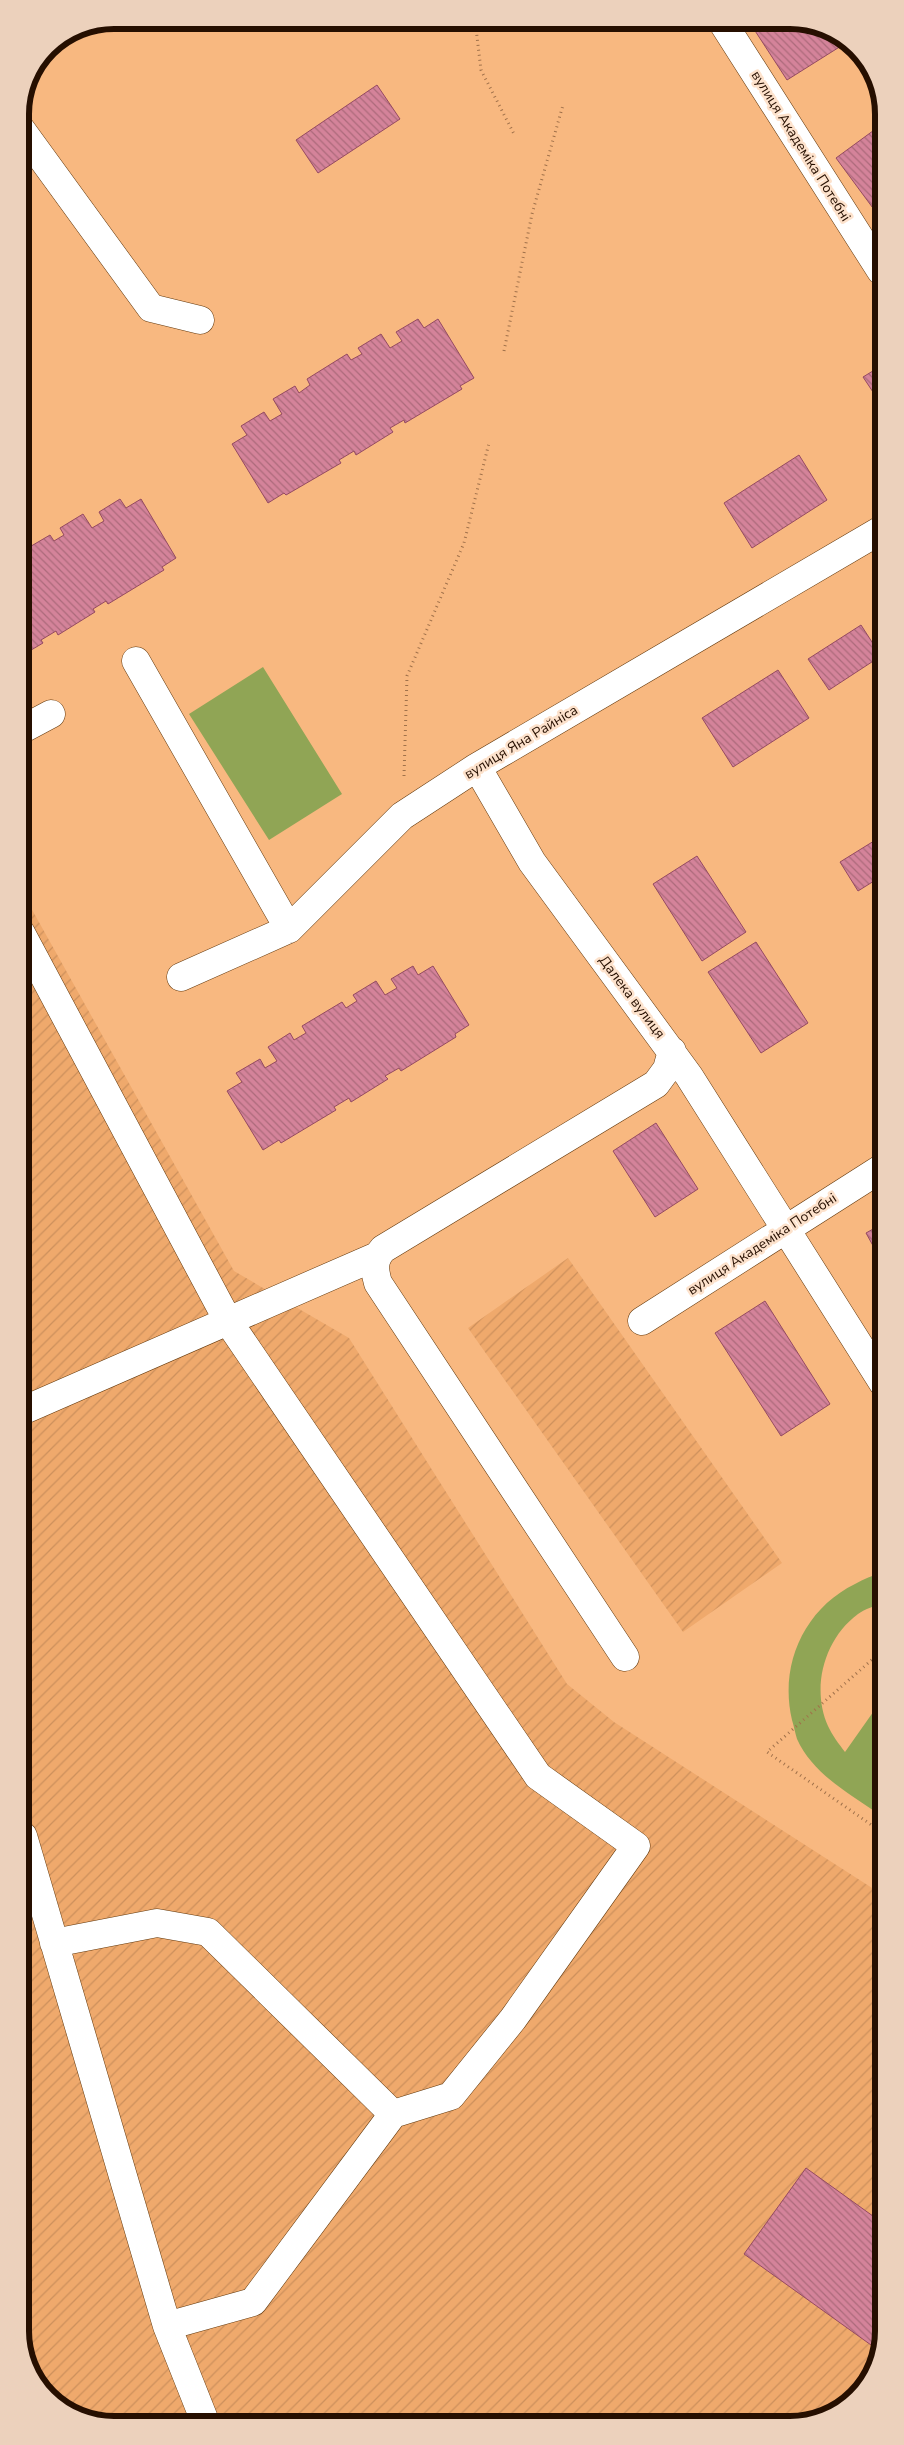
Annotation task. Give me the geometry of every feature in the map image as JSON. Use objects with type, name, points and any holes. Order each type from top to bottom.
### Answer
[{"type":"street","name":"вулиця Академіка Потебні","points":[[727,29],[875,262]]},
{"type":"street","points":[[29,140],[151,308],[200,320]]},
{"type":"street","name":"вулиця Яна Райніса","points":[[180,977],[289,929],[402,816],[477,767],[875,534]]},
{"type":"street","points":[[136,661],[289,929]]},
{"type":"street","points":[[29,726],[51,714]]},
{"type":"street","name":"Далека вулиця","points":[[477,767],[532,862],[672,1051],[875,1370]]},
{"type":"street","points":[[29,948],[228,1321],[538,1776],[636,1846],[513,2019],[451,2096],[392,2114],[253,2302],[166,2326]]},
{"type":"street","points":[[29,1408],[377,1256],[383,1249],[656,1084],[667,1069],[672,1051]]},
{"type":"street","name":"вулиця Академіка Потебні","points":[[642,1321],[875,1172]]},
{"type":"street","points":[[377,1256],[375,1272],[378,1283],[625,1657]]},
{"type":"street","points":[[29,1860],[166,2326],[203,2416]]},
{"type":"street","points":[[54,1944],[157,1923],[208,1932],[392,2114]]},
{"type":"path","points":[[476,29],[481,70],[514,134]]},
{"type":"path","points":[[504,351],[532,214],[563,105]]},
{"type":"path","points":[[402,816],[407,676],[464,543],[489,444]]},
{"type":"path","points":[[875,1657],[767,1752],[875,1827]]},
{"type":"shaded area","points":[[29,904],[234,1271],[349,1338],[567,1684],[614,1722],[875,1890],[875,2343],[867,2369],[858,2383],[838,2402],[828,2408],[802,2416],[108,2416],[81,2410],[62,2399],[43,2379],[37,2369],[29,2343]]},
{"type":"shaded area","points":[[568,1258],[782,1563],[683,1632],[468,1328]]},
{"type":"green space","points":[[263,667],[342,794],[269,840],[189,714]]},
{"type":"green space","points":[[875,1575],[875,1606],[858,1614],[846,1624],[829,1650],[821,1680],[821,1696],[828,1726],[845,1752],[875,1709],[875,1812],[834,1783],[813,1764],[797,1739],[789,1699],[789,1679],[793,1659],[809,1624],[822,1608],[837,1595]]},
{"type":"building","points":[[754,29],[807,30],[818,33],[842,46],[787,80]]},
{"type":"building","points":[[377,85],[400,119],[318,173],[296,140]]},
{"type":"building","points":[[875,129],[875,211],[836,158]]},
{"type":"building","points":[[418,319],[424,328],[438,319],[474,378],[460,386],[462,389],[405,423],[404,420],[390,428],[393,432],[356,455],[354,451],[339,460],[341,463],[286,495],[284,493],[268,503],[232,444],[247,435],[241,426],[264,412],[270,421],[282,414],[273,399],[295,386],[299,393],[310,385],[307,379],[347,354],[351,360],[362,354],[358,348],[381,334],[390,348],[402,341],[396,332]]},
{"type":"building","points":[[875,370],[875,395],[863,377]]},
{"type":"building","points":[[799,455],[827,500],[752,548],[724,503]]},
{"type":"building","points":[[120,499],[126,508],[141,499],[176,558],[162,567],[164,570],[108,604],[106,601],[93,609],[95,612],[58,635],[56,631],[41,640],[43,643],[29,651],[29,547],[50,535],[54,541],[64,535],[60,528],[83,514],[92,528],[104,521],[99,512]]},
{"type":"building","points":[[861,625],[875,647],[875,660],[829,690],[808,659]]},
{"type":"building","points":[[778,670],[809,718],[733,767],[702,718]]},
{"type":"building","points":[[875,840],[875,880],[858,891],[840,862]]},
{"type":"building","points":[[697,856],[746,932],[702,961],[653,884]]},
{"type":"building","points":[[756,942],[808,1023],[761,1053],[708,972]]},
{"type":"building","points":[[413,966],[418,975],[433,966],[469,1025],[455,1034],[456,1037],[401,1071],[399,1068],[385,1076],[388,1079],[351,1102],[349,1098],[334,1107],[336,1110],[281,1143],[279,1140],[263,1150],[227,1091],[242,1082],[236,1073],[260,1059],[265,1068],[277,1061],[268,1047],[290,1033],[294,1040],[306,1033],[302,1026],[342,1002],[346,1008],[357,1001],[353,995],[376,981],[385,995],[397,988],[391,979]]},
{"type":"building","points":[[656,1123],[698,1189],[655,1217],[613,1151]]},
{"type":"building","points":[[875,1228],[875,1249],[866,1233]]},
{"type":"building","points":[[765,1301],[830,1404],[781,1436],[715,1333]]},
{"type":"building","points":[[806,2168],[875,2218],[874,2347],[744,2254]]}]
